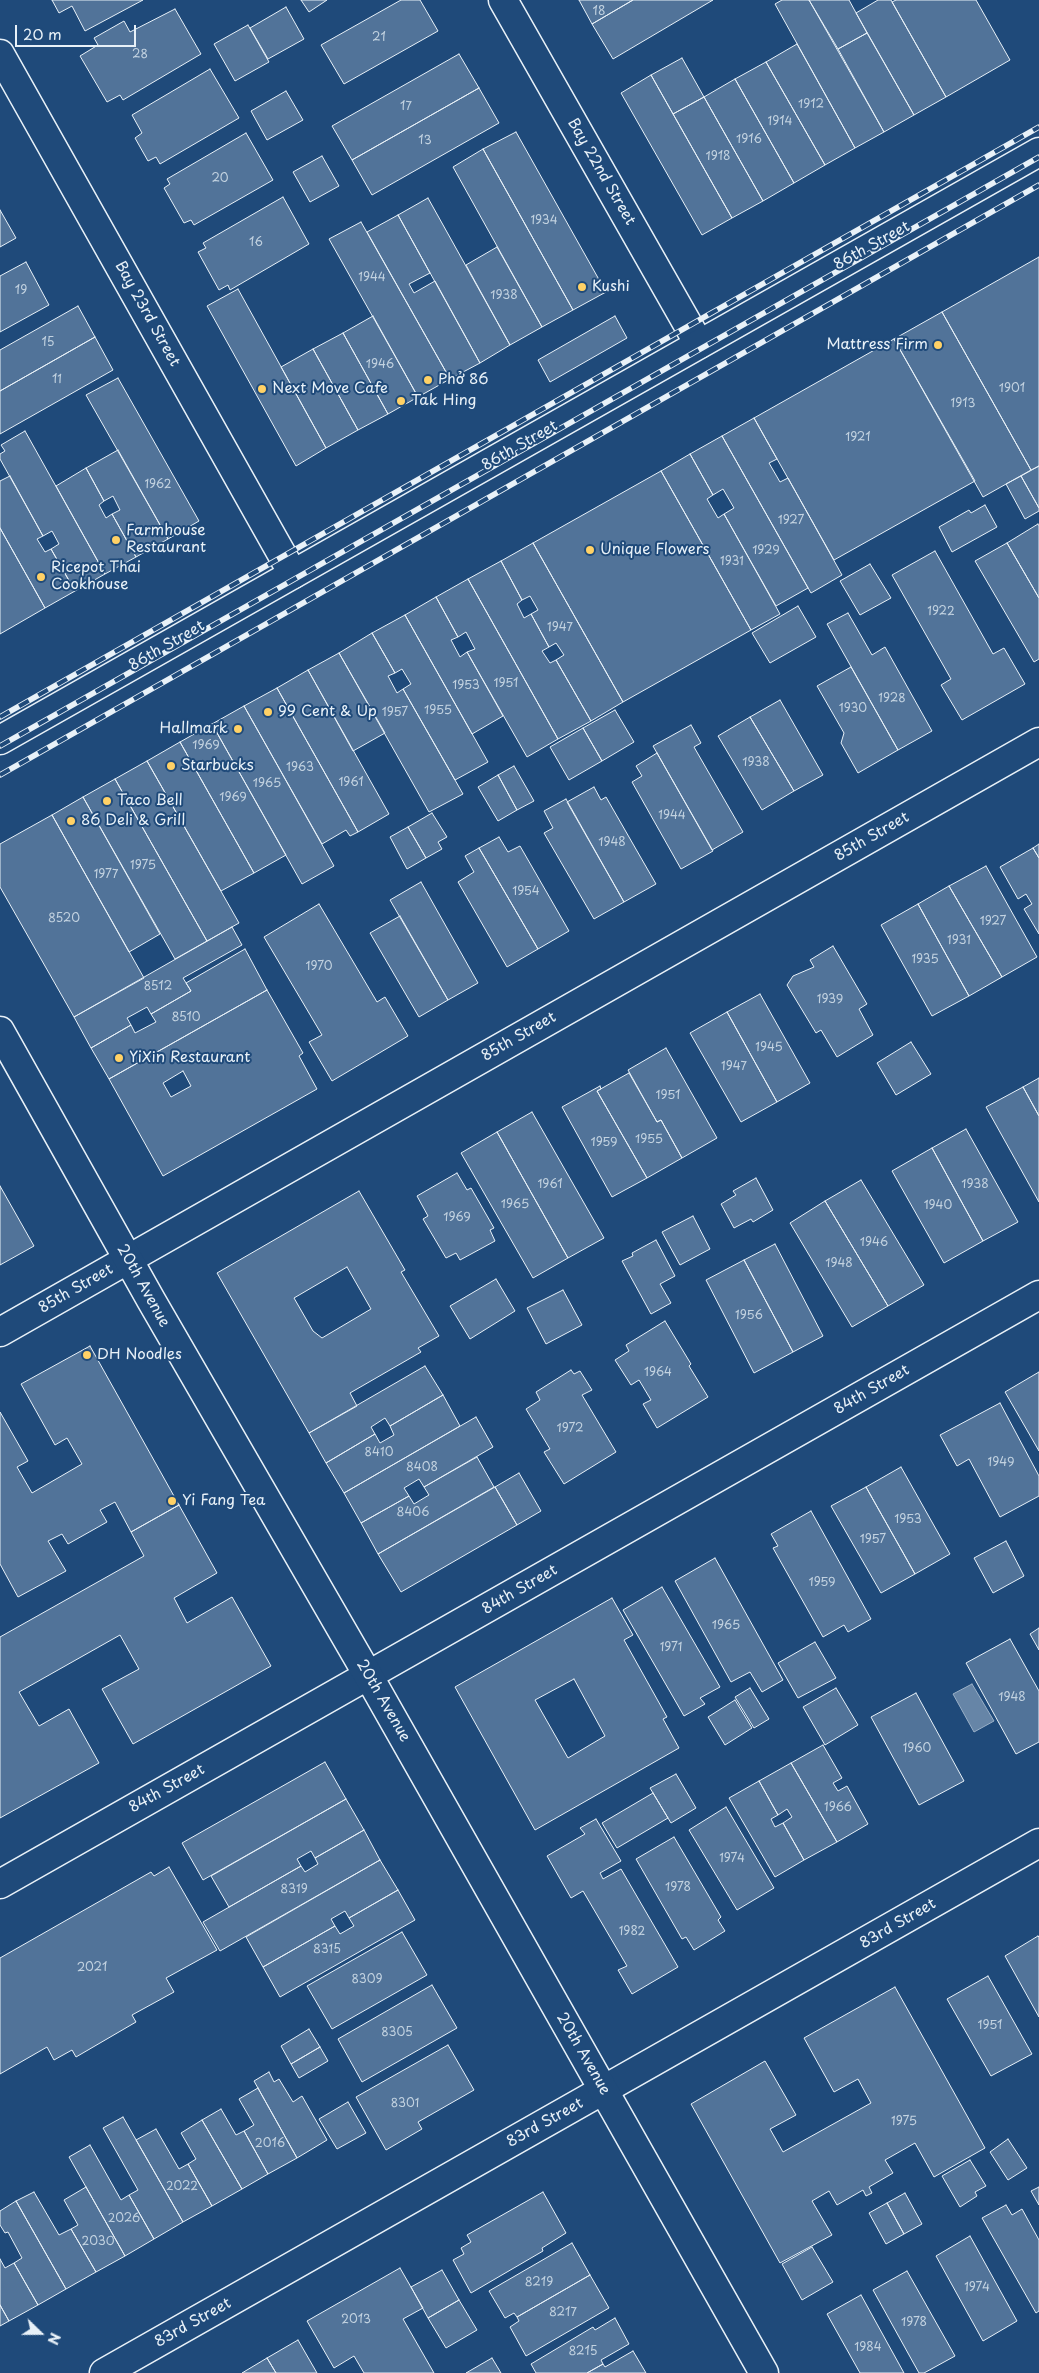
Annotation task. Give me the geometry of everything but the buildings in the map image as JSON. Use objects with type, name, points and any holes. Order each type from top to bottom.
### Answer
[{"type":"street","name":"Bay 22nd Street","points":[[503,0],[699,344]]},
{"type":"street","name":"Bay 23rd Street","points":[[0,54],[293,574]]},
{"type":"street","name":"86th Street","points":[[0,740],[1039,152]]},
{"type":"street","name":"85th Street","points":[[0,1332],[1039,742]]},
{"type":"street","name":"20th Avenue","points":[[0,1031],[128,1259],[368,1675],[764,2373]]},
{"type":"street","name":"84th Street","points":[[0,1884],[1039,1295]]},
{"type":"street","name":"83rd Street","points":[[104,2373],[1039,1843]]},
{"type":"water","points":[[972,1684],[994,1721],[974,1732],[953,1694]]},
{"type":"railway","points":[[0,717],[1039,127]]},
{"type":"railway","points":[[0,746],[1039,157]]},
{"type":"railway","points":[[0,775],[1039,185]]},
{"type":"place","name":"Kushi","points":[[582,287]]},
{"type":"place","name":"Mattress Firm","points":[[938,345]]},
{"type":"place","name":"Phở 86","points":[[428,380]]},
{"type":"place","name":"Next Move Cafe","points":[[262,389]]},
{"type":"place","name":"Tak Hing","points":[[401,401]]},
{"type":"place","name":"Farmhouse Restaurant","points":[[116,540]]},
{"type":"place","name":"Unique Flowers","points":[[590,550]]},
{"type":"place","name":"Ricepot Thai Cookhouse","points":[[41,577]]},
{"type":"place","name":"99 Cent & Up","points":[[268,712]]},
{"type":"place","name":"Hallmark","points":[[238,729]]},
{"type":"place","name":"Starbucks","points":[[171,766]]},
{"type":"place","name":"Taco Bell","points":[[107,801]]},
{"type":"place","name":"86 Deli & Grill","points":[[71,821]]},
{"type":"place","name":"YiXin Restaurant","points":[[119,1058]]},
{"type":"place","name":"DH Noodles","points":[[87,1355]]},
{"type":"place","name":"Yi Fang Tea","points":[[172,1501]]}]
